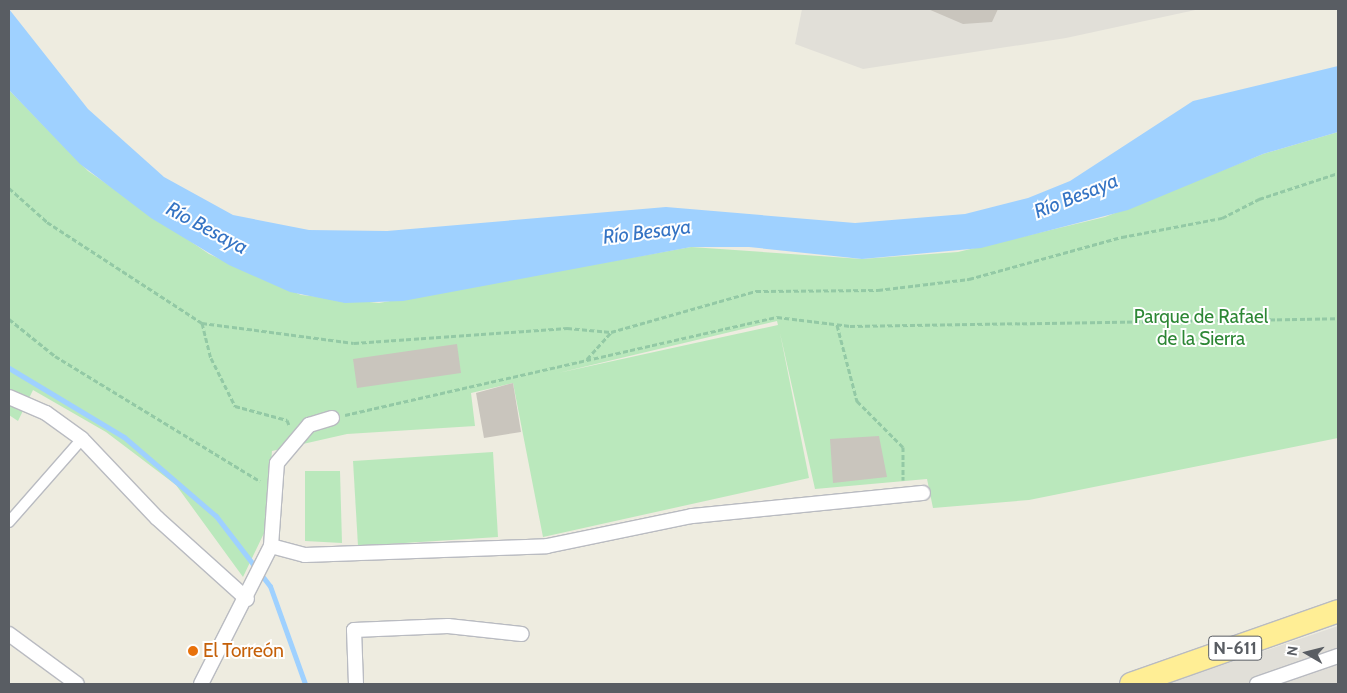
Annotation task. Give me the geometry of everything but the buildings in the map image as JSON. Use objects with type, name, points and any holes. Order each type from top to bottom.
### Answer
[{"type":"highway","name":"N-611","points":[[1132,684],[1338,612]]},
{"type":"street","points":[[9,397],[46,413],[82,439],[157,518],[246,599]]},
{"type":"street","points":[[201,684],[270,550],[277,463],[294,440],[309,426],[332,418]]},
{"type":"street","points":[[9,522],[82,439]]},
{"type":"street","points":[[270,550],[305,555],[547,546],[692,516],[923,493]]},
{"type":"street","points":[[356,684],[354,630],[448,626],[522,634]]},
{"type":"street","points":[[9,634],[77,684]]},
{"type":"street","points":[[1257,684],[1338,656]]},
{"type":"path","points":[[9,188],[47,222],[202,323],[354,343],[567,328],[611,332],[756,291],[878,290],[970,279],[1122,237],[1222,218],[1259,199],[1338,173]]},
{"type":"path","points":[[332,418],[777,317],[837,325],[1338,318]]},
{"type":"path","points":[[9,319],[54,356],[275,490]]},
{"type":"path","points":[[202,323],[211,358],[235,406],[287,420],[294,440]]},
{"type":"path","points":[[837,325],[857,401],[903,447],[903,495]]},
{"type":"path","points":[[586,359],[611,332]]},
{"type":"shaded area","points":[[802,9],[1200,9],[1066,38],[863,69],[795,44]]},
{"type":"shaded area","points":[[1338,626],[1338,684],[1166,684]]},
{"type":"green space","name":"Parque de Rafael de la Sierra","points":[[9,90],[88,171],[209,254],[301,295],[379,303],[691,247],[862,259],[958,252],[1105,217],[1263,154],[1338,132],[1338,438],[1029,500],[933,508],[927,479],[815,489],[780,333],[809,478],[543,537],[513,383],[471,393],[475,426],[347,434],[272,451],[265,531],[243,577],[176,485],[106,432],[33,390],[18,421],[9,415]],"holes":[[[777,321],[778,325],[558,373]]]},
{"type":"green space","points":[[493,452],[498,537],[358,546],[353,461]]},
{"type":"green space","points":[[305,471],[340,471],[342,543],[305,541]]},
{"type":"water","name":"Río Besaya","points":[[9,9],[88,109],[164,177],[233,215],[309,230],[387,231],[666,207],[855,223],[965,214],[1028,198],[1070,181],[1193,101],[1338,66],[1338,132],[1263,154],[1128,210],[981,248],[862,259],[749,247],[691,247],[403,301],[345,303],[290,292],[229,265],[151,218],[80,164],[9,90]]},
{"type":"waterway","points":[[9,368],[124,437],[216,516],[270,586],[305,684]]},
{"type":"place","name":"El Torreón","points":[[193,651]]}]
